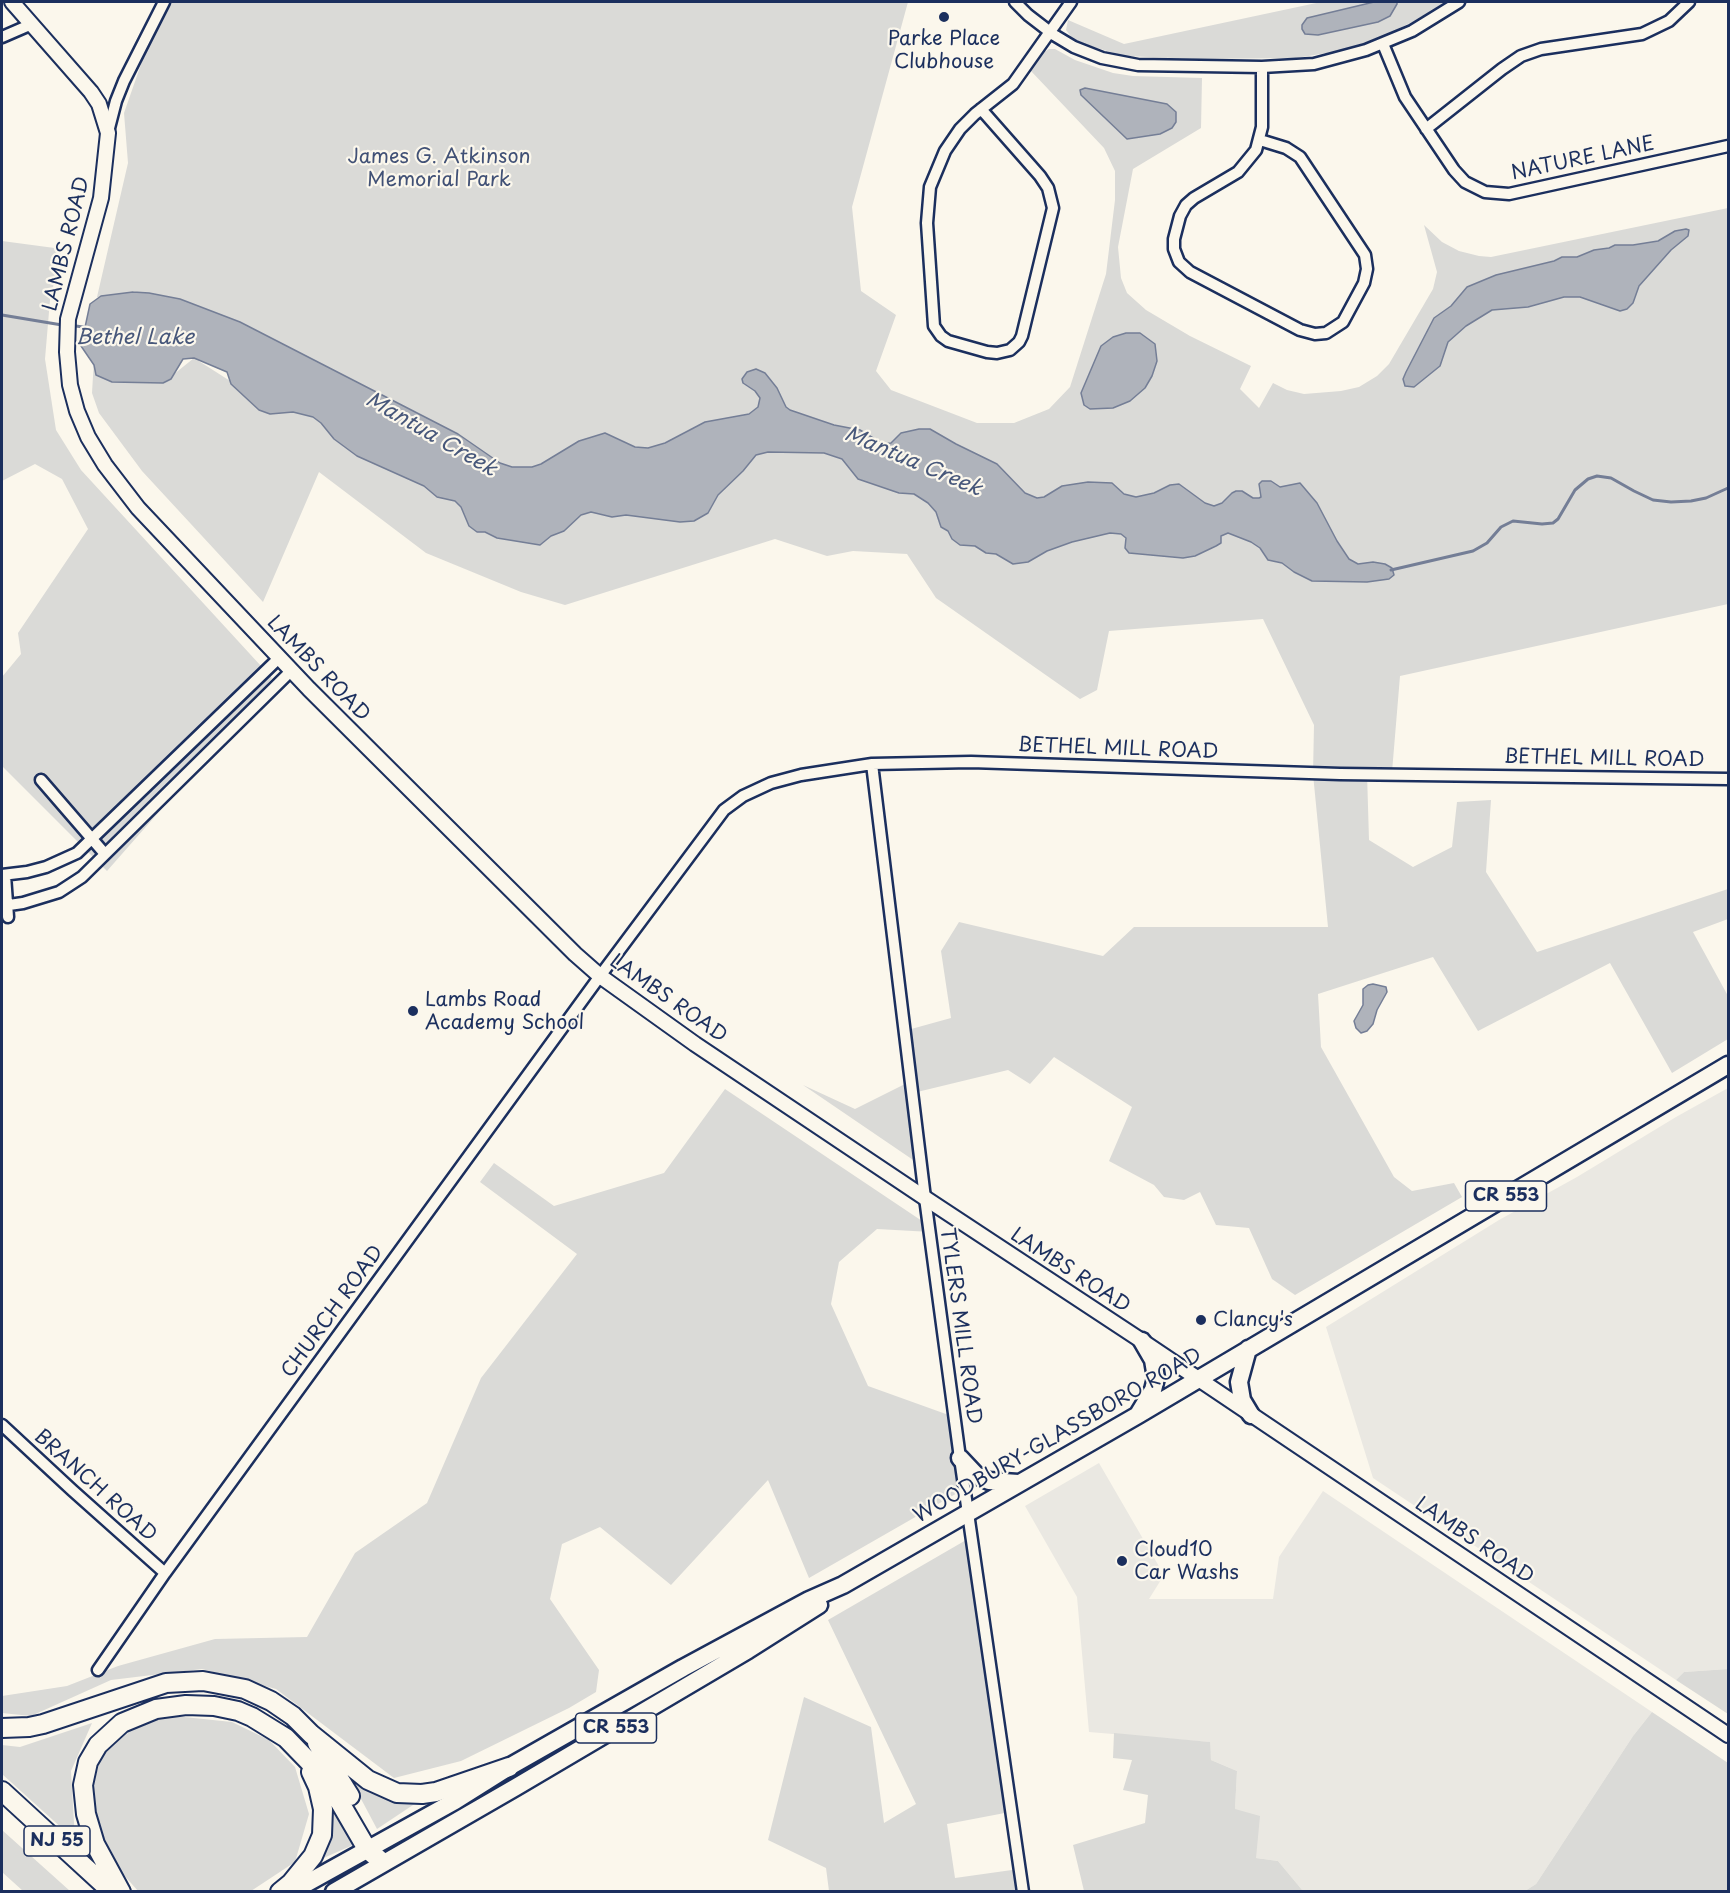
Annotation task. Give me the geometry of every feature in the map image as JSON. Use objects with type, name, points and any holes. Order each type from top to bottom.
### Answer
[{"type":"highway","points":[[2,1728],[36,1726],[166,1683],[193,1680],[231,1685],[256,1694],[283,1709],[369,1780],[397,1793],[436,1792],[509,1767]]},
{"type":"highway","points":[[121,1892],[95,1844],[84,1801],[84,1779],[88,1762],[98,1745],[113,1730],[134,1717],[156,1709],[186,1704],[214,1706],[252,1717],[277,1732],[319,1772],[382,1862]]},
{"type":"highway","points":[[311,1734],[372,1847]]},
{"type":"highway","points":[[280,1892],[291,1883],[313,1856],[323,1826],[323,1809],[318,1786],[296,1748]]},
{"type":"highway","name":"NJ 55","points":[[2,1791],[112,1892]]},
{"type":"main road","name":"LAMBS ROAD","points":[[12,2],[91,92],[99,104],[108,133],[101,198],[86,258],[72,299],[67,331],[70,385],[77,411],[88,437],[105,465],[138,508],[279,658],[525,905],[600,976],[695,1044],[1728,1735]]},
{"type":"main road","name":"WOODBURY-GLASSBORO ROAD","points":[[291,1892],[455,1801],[509,1767],[683,1668],[808,1600],[843,1585],[1138,1415],[1728,1065]]},
{"type":"main road","points":[[1138,1415],[1153,1390],[1156,1378],[1153,1360],[1142,1341]]},
{"type":"main road","points":[[1248,1349],[1239,1382],[1242,1400],[1251,1415]]},
{"type":"main road","points":[[960,1458],[976,1475],[989,1481],[1019,1483]]},
{"type":"main road","name":"WOODBURY-GLASSBORO ROAD","points":[[334,1892],[382,1862],[516,1788],[748,1650],[814,1609],[843,1585]]},
{"type":"street","points":[[108,133],[124,81],[164,2]]},
{"type":"street","points":[[1015,2],[1049,32],[1083,51],[1127,63],[1150,66],[1262,68],[1328,61],[1383,44],[1425,24],[1459,2]]},
{"type":"street","points":[[981,109],[1040,176],[1050,194],[1053,208],[1022,336],[1010,350],[997,353],[952,342],[941,336],[934,326],[927,222],[930,187],[937,166],[949,144],[965,123],[981,109],[1013,84],[1071,2]]},
{"type":"street","points":[[1426,129],[1505,66],[1521,56],[1550,47],[1642,34],[1669,21],[1689,2]]},
{"type":"street","points":[[2,37],[32,24]]},
{"type":"street","name":"NATURE LANE","points":[[1383,44],[1402,91],[1426,129],[1454,170],[1465,182],[1481,191],[1509,194],[1728,147]]},
{"type":"street","points":[[1260,140],[1286,147],[1300,157],[1365,255],[1367,269],[1364,283],[1342,322],[1326,333],[1311,334],[1296,328],[1190,272],[1179,262],[1175,254],[1174,239],[1184,208],[1194,198],[1238,172],[1251,159],[1260,140],[1262,68]]},
{"type":"street","points":[[8,917],[4,905],[3,875],[27,872],[63,861],[77,853],[279,658]]},
{"type":"street","points":[[4,905],[22,903],[59,892],[82,877],[292,670]]},
{"type":"street","name":"BETHEL MILL ROAD","points":[[600,976],[724,810],[743,796],[771,783],[801,775],[872,764],[971,762],[1319,773],[1728,779]]},
{"type":"street","name":"TYLERS MILL ROAD","points":[[872,764],[924,1198],[1023,1892]]},
{"type":"street","points":[[41,780],[105,854]]},
{"type":"street","name":"CHURCH ROAD","points":[[98,1670],[165,1573],[600,976]]},
{"type":"street","name":"BRANCH ROAD","points":[[2,1425],[165,1573]]},
{"type":"shaded area","points":[[1728,1088],[1728,1669],[1684,1672],[1676,1680],[1373,1478],[1326,1327],[1499,1220]]},
{"type":"shaded area","points":[[1099,1463],[1164,1575],[1149,1599],[1273,1599],[1279,1557],[1323,1491],[1652,1712],[1633,1736],[1536,1884],[1525,1891],[1303,1891],[1278,1861],[1256,1858],[1235,1809],[1237,1771],[1211,1760],[1209,1742],[1089,1732],[1077,1597],[1025,1506]]},
{"type":"green space","name":"James G. Atkinson Memorial Park","points":[[169,2],[908,2],[852,207],[861,291],[896,315],[876,371],[891,390],[977,423],[1014,423],[1049,409],[1070,387],[1106,274],[1115,200],[1115,171],[1104,148],[1030,70],[1041,54],[1049,49],[1055,49],[1075,60],[1113,73],[1133,76],[1202,78],[1201,128],[1133,169],[1118,247],[1121,278],[1127,293],[1146,310],[1190,336],[1251,366],[1240,389],[1259,408],[1273,383],[1287,390],[1304,394],[1341,391],[1359,387],[1377,376],[1389,364],[1433,289],[1437,272],[1424,225],[1442,242],[1459,251],[1491,257],[1728,208],[1728,604],[1400,676],[1392,772],[1367,773],[1369,840],[1413,867],[1452,847],[1457,802],[1491,800],[1486,872],[1537,952],[1728,889],[1728,919],[1693,932],[1728,996],[1728,1039],[1672,1073],[1610,963],[1478,1031],[1433,957],[1318,994],[1321,1047],[1394,1177],[1412,1191],[1454,1183],[1462,1197],[1295,1295],[1272,1279],[1249,1228],[1216,1225],[1200,1192],[1184,1200],[1164,1197],[1154,1185],[1109,1161],[1132,1107],[1054,1057],[1030,1084],[1008,1070],[913,1093],[922,1166],[803,1085],[855,1109],[911,1081],[904,1031],[951,1018],[941,951],[959,922],[1103,956],[1134,927],[1328,927],[1313,774],[1314,725],[1263,619],[1109,631],[1097,690],[1080,699],[936,598],[907,554],[853,551],[827,556],[775,539],[565,605],[521,592],[426,553],[319,472],[263,602],[142,471],[99,413],[92,393],[94,359],[163,383],[194,358],[279,412],[240,322],[97,297],[128,163],[124,113],[146,50]]},
{"type":"green space","points":[[1321,2],[1447,2],[1382,37],[1339,51],[1296,58],[1197,59],[1124,56],[1087,45],[1072,38],[1066,30],[1068,20],[1124,44]]},
{"type":"green space","points":[[2,241],[62,249],[50,300],[45,359],[56,430],[81,470],[272,678],[231,730],[107,871],[2,766],[2,677],[21,654],[18,633],[88,529],[62,479],[35,464],[2,481]]},
{"type":"green space","points":[[725,1089],[931,1227],[931,1232],[877,1229],[839,1262],[831,1304],[868,1386],[957,1418],[966,1488],[809,1578],[768,1480],[671,1585],[600,1527],[562,1544],[550,1599],[599,1670],[596,1692],[569,1708],[461,1761],[394,1778],[276,1689],[202,1669],[111,1680],[31,1716],[2,1713],[2,1696],[67,1686],[118,1666],[215,1639],[307,1637],[355,1553],[427,1503],[481,1378],[577,1254],[480,1182],[494,1163],[554,1206],[664,1173]]},
{"type":"green space","points":[[973,1536],[1010,1812],[947,1824],[955,1878],[1019,1869],[1022,1891],[829,1891],[826,1868],[768,1840],[804,1697],[871,1727],[884,1823],[916,1804],[828,1620]]},
{"type":"green space","points":[[1728,1669],[1728,1714],[1676,1680],[1684,1672]]},
{"type":"green space","points":[[1652,1712],[1728,1763],[1728,1891],[1525,1891],[1536,1884],[1633,1736]]},
{"type":"green space","points":[[165,1715],[232,1722],[269,1740],[295,1767],[309,1814],[295,1862],[251,1891],[138,1891],[123,1874],[100,1830],[92,1788],[102,1755],[136,1726]]},
{"type":"green space","points":[[92,1723],[71,1771],[75,1840],[2,1774],[2,1745],[20,1747]]},
{"type":"green space","points":[[1114,1733],[1210,1742],[1211,1760],[1237,1771],[1235,1809],[1260,1816],[1256,1858],[1278,1861],[1303,1891],[1084,1891],[1073,1845],[1145,1823],[1148,1795],[1123,1790],[1132,1760],[1113,1758]]},
{"type":"green space","points":[[343,1765],[419,1801],[377,1829]]},
{"type":"green space","points":[[331,1805],[353,1845],[319,1860]]},
{"type":"green space","points":[[2,1830],[70,1891],[23,1891],[2,1872]]},
{"type":"water","points":[[1374,2],[1397,2],[1397,4],[1390,16],[1378,22],[1318,35],[1305,34],[1302,29],[1307,18]]},
{"type":"water","points":[[1085,88],[1167,104],[1176,112],[1176,122],[1172,128],[1160,134],[1127,139],[1081,95],[1080,90]]},
{"type":"water","points":[[1689,230],[1688,236],[1671,250],[1639,286],[1633,303],[1627,309],[1620,311],[1580,297],[1564,297],[1528,307],[1492,310],[1466,326],[1448,342],[1440,366],[1414,387],[1405,386],[1403,379],[1434,318],[1451,306],[1467,287],[1496,275],[1562,257],[1577,257],[1615,245],[1658,241],[1675,231]]},
{"type":"water","name":"Bethel Lake","points":[[133,292],[180,299],[240,322],[458,434],[500,463],[512,467],[532,467],[541,464],[579,441],[605,433],[635,447],[648,448],[665,443],[705,422],[749,414],[758,407],[760,398],[755,391],[743,383],[742,379],[747,372],[756,369],[765,373],[790,410],[834,425],[860,430],[883,444],[891,443],[901,433],[930,429],[997,464],[1025,493],[1037,498],[1044,497],[1062,486],[1088,482],[1112,483],[1124,494],[1136,497],[1179,484],[1205,503],[1214,506],[1222,503],[1236,491],[1242,491],[1253,498],[1261,497],[1259,484],[1262,481],[1271,481],[1280,487],[1300,483],[1317,503],[1349,559],[1358,564],[1373,562],[1385,564],[1392,568],[1394,575],[1389,579],[1367,582],[1312,581],[1282,563],[1268,560],[1260,548],[1251,542],[1228,533],[1221,536],[1221,543],[1216,546],[1195,556],[1183,558],[1129,553],[1125,548],[1126,538],[1121,534],[1110,533],[1072,542],[1047,551],[1028,562],[1013,564],[975,546],[960,545],[952,539],[948,531],[941,527],[936,512],[928,503],[914,494],[899,493],[858,479],[842,459],[824,453],[768,452],[756,455],[718,495],[708,513],[694,521],[680,522],[626,515],[612,517],[591,512],[581,515],[564,531],[551,536],[540,545],[497,538],[485,532],[477,532],[469,526],[461,507],[455,501],[437,497],[424,486],[357,456],[334,439],[313,417],[293,412],[270,414],[259,410],[231,384],[227,372],[194,358],[183,359],[171,379],[163,383],[112,382],[96,375],[94,365],[81,346],[90,304],[101,296]]},
{"type":"water","points":[[1126,333],[1140,333],[1155,344],[1157,361],[1152,376],[1145,388],[1130,401],[1113,408],[1090,409],[1084,405],[1081,393],[1101,346],[1113,337]]},
{"type":"water","points":[[1373,984],[1386,987],[1387,992],[1377,1010],[1373,1024],[1367,1031],[1361,1033],[1354,1021],[1363,1005],[1363,989]]},
{"type":"waterway","name":"Mantua Creek","points":[[2,315],[62,325]]},
{"type":"waterway","name":"Mantua Creek","points":[[76,326],[89,328]]},
{"type":"waterway","name":"Mantua Creek","points":[[1391,570],[1473,551],[1487,543],[1501,527],[1513,521],[1553,523],[1558,519],[1575,490],[1588,479],[1597,476],[1611,478],[1653,500],[1671,502],[1706,498],[1728,488]]},
{"type":"place","name":"Parke Place Clubhouse","points":[[944,17]]},
{"type":"place","name":"Lambs Road Academy School","points":[[413,1011]]},
{"type":"place","name":"Clancy's","points":[[1201,1320]]},
{"type":"place","name":"Cloud10 Car Washs","points":[[1122,1561]]}]
